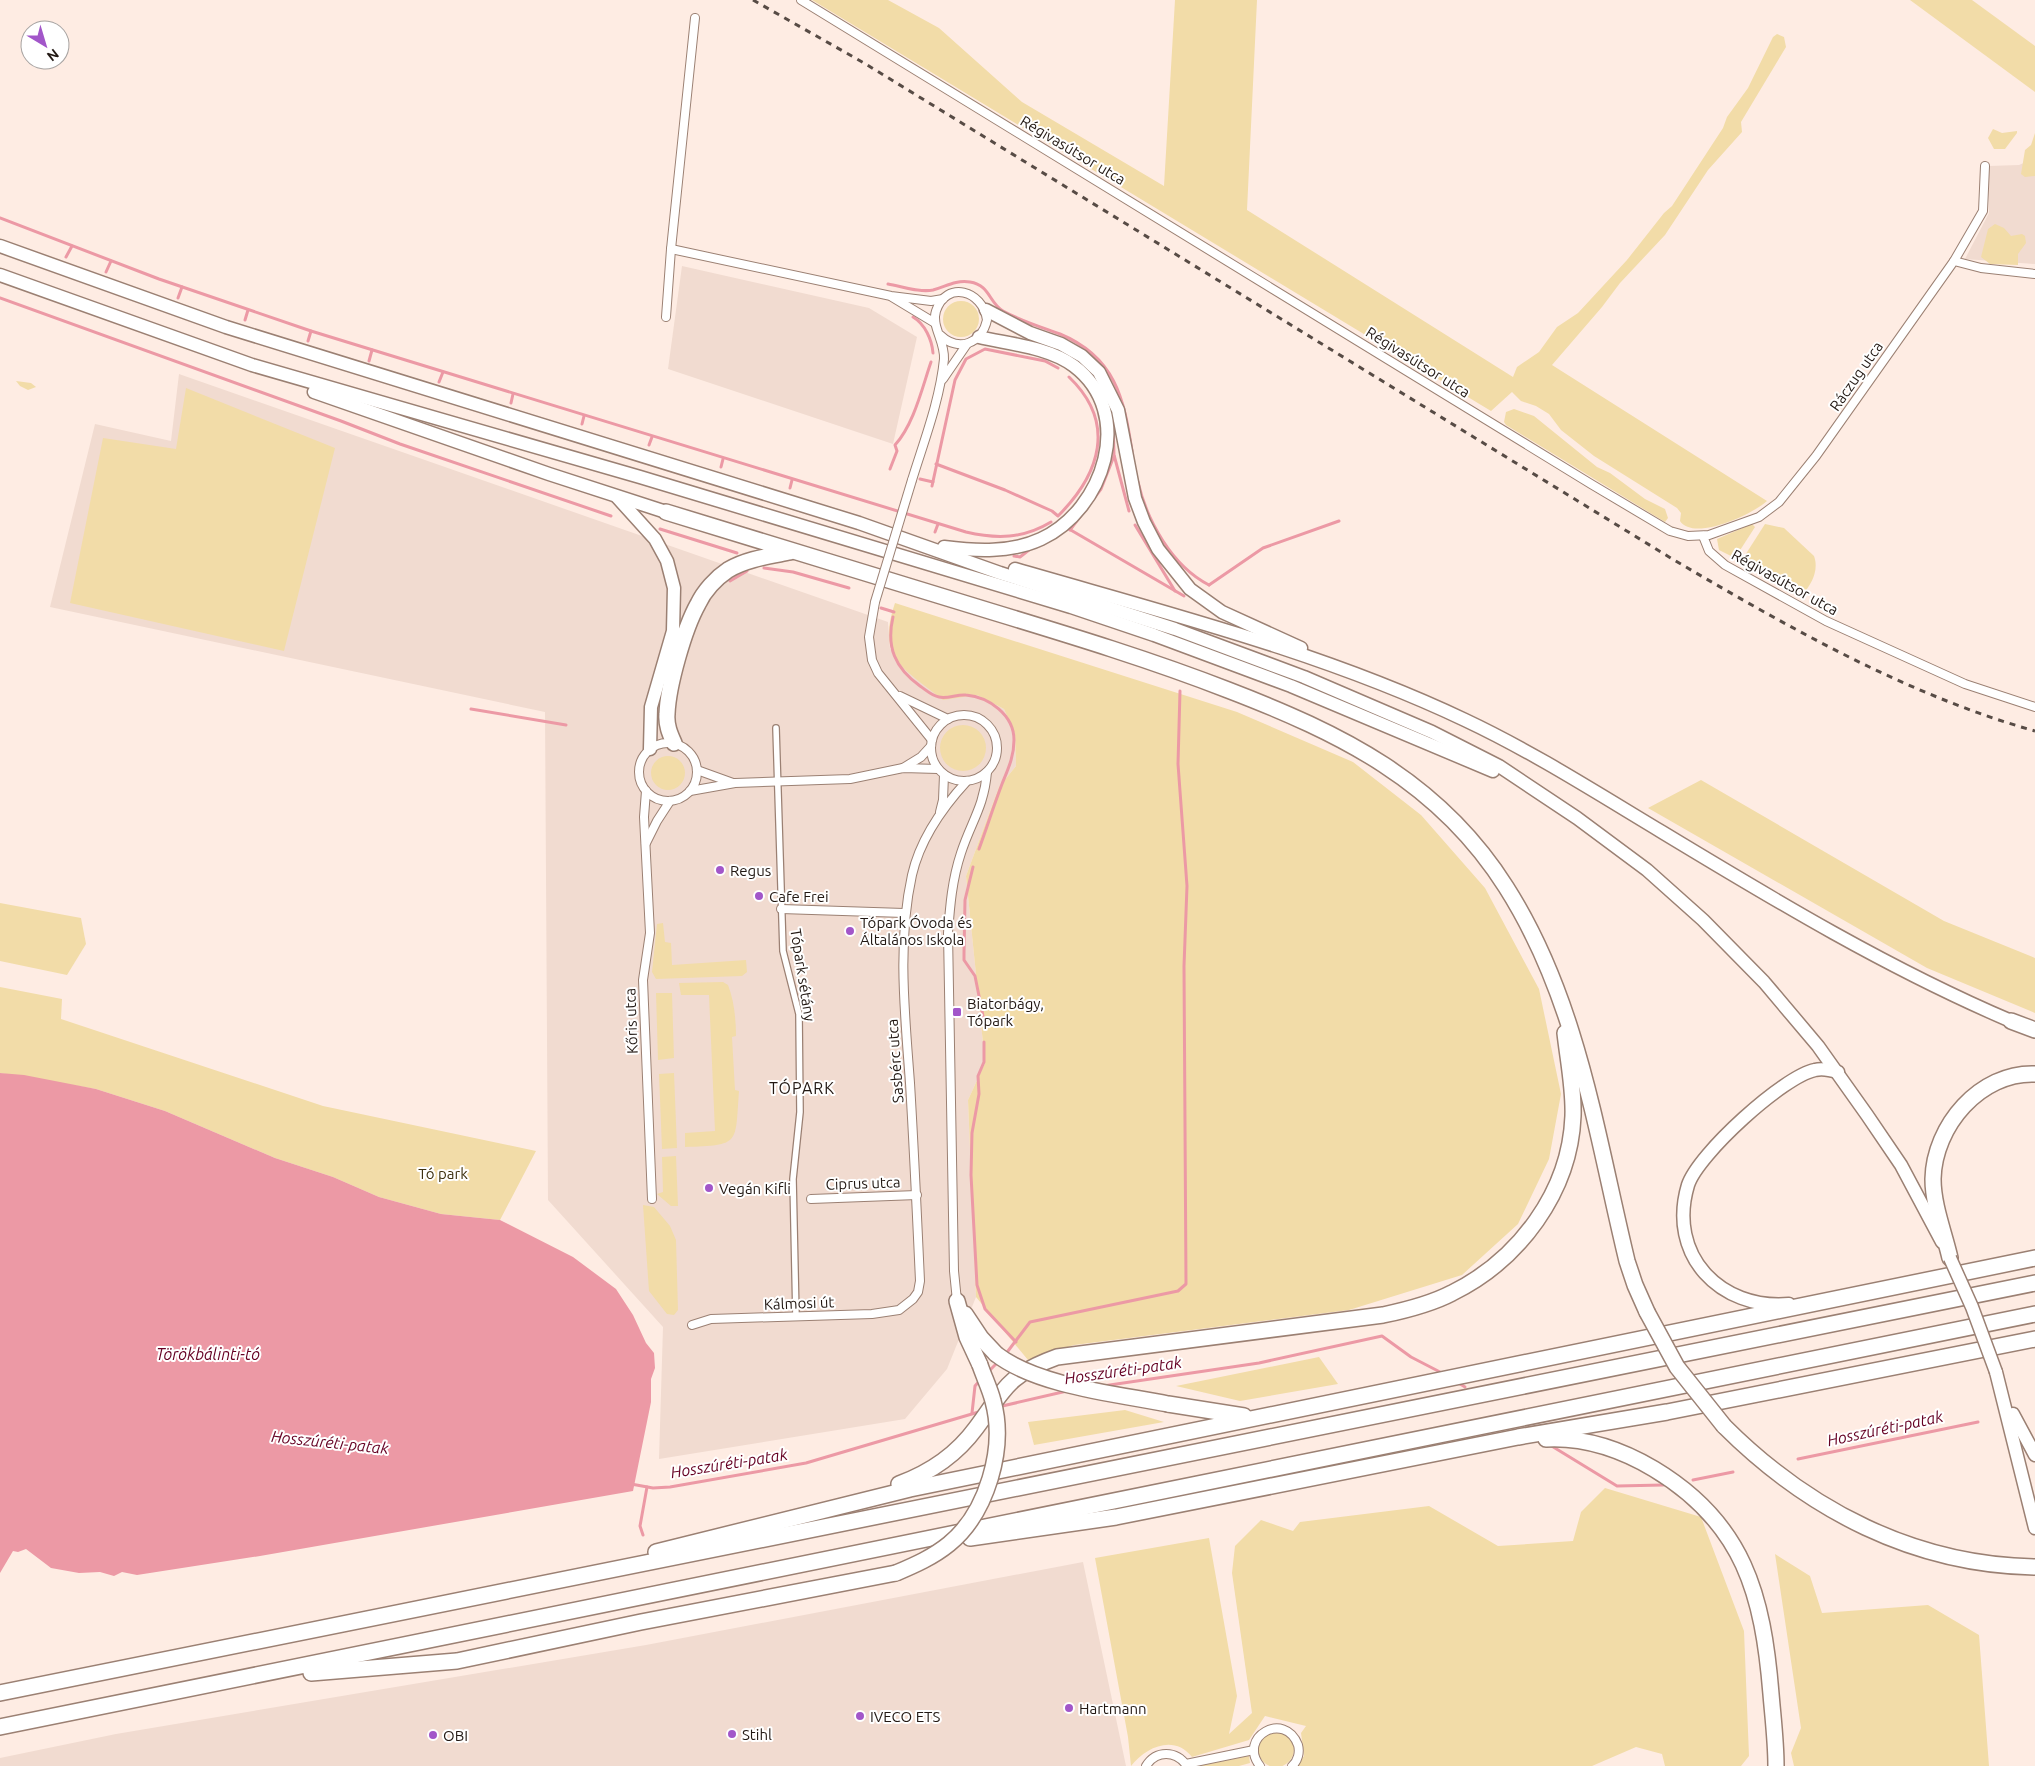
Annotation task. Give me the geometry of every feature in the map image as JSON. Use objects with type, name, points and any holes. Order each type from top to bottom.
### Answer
[{"type":"highway","points":[[0,246],[226,327],[832,514],[1175,629],[1304,677],[1432,732],[1499,766],[1577,818],[1647,870],[1689,907],[1764,982],[1838,1072],[1901,1165],[1950,1258],[1972,1307],[2018,1427],[2035,1455]]},
{"type":"highway","points":[[0,275],[252,365],[640,477],[1099,616],[1283,682],[1527,786]]},
{"type":"highway","points":[[986,310],[1030,333],[1061,344],[1082,356],[1099,372],[1118,410],[1129,474],[1144,522],[1158,549],[1190,589],[1222,612],[1298,646],[1317,660]]},
{"type":"highway","points":[[922,545],[977,551],[1013,548],[1041,539],[1074,515],[1102,470],[1108,451],[1107,421],[1099,398],[1074,366],[1041,352],[980,337]]},
{"type":"highway","points":[[252,365],[282,381],[617,497],[1186,673],[1302,719],[1361,749],[1431,800],[1457,825],[1482,854],[1513,899],[1538,944],[1560,997],[1585,1074],[1627,1261],[1634,1284],[1677,1367],[1724,1426],[1756,1457],[1795,1488],[1838,1514],[1874,1532],[1909,1545],[1972,1561],[2035,1567]]},
{"type":"highway","points":[[617,497],[655,539],[667,561],[674,588],[673,631],[651,708],[650,749]]},
{"type":"highway","points":[[674,743],[668,730],[667,714],[671,688],[682,646],[698,604],[716,581],[728,570],[764,557],[794,551]]},
{"type":"highway","points":[[949,554],[1036,575],[1317,660],[1381,683],[1466,720],[1549,764],[1846,941],[1916,978],[2035,1030]]},
{"type":"highway","points":[[852,1502],[915,1478],[932,1468],[950,1455],[975,1428],[1003,1390],[1021,1373],[1057,1357],[1384,1315],[1406,1310],[1451,1294],[1489,1271],[1504,1259],[1530,1230],[1552,1195],[1565,1165],[1573,1104],[1560,997]]},
{"type":"highway","points":[[1826,1300],[1769,1304],[1733,1295],[1709,1279],[1691,1254],[1683,1220],[1688,1185],[1694,1171],[1714,1145],[1760,1105],[1802,1074],[1816,1069],[1838,1072]]},
{"type":"highway","points":[[1950,1258],[1934,1196],[1933,1179],[1936,1156],[1943,1137],[1954,1117],[1974,1095],[2001,1079],[2035,1074]]},
{"type":"highway","points":[[561,1580],[682,1544],[852,1502],[2035,1258]]},
{"type":"highway","points":[[0,1693],[2035,1283]]},
{"type":"highway","points":[[957,1301],[981,1338],[996,1354],[1021,1370],[1081,1386],[1168,1404],[1258,1417]]},
{"type":"highway","points":[[237,1680],[458,1661],[641,1622],[896,1573],[924,1561],[950,1543],[967,1525],[979,1506],[991,1475],[997,1444],[997,1422],[993,1401],[980,1365],[967,1337],[957,1301]]},
{"type":"highway","points":[[0,1727],[2035,1314]]},
{"type":"highway","points":[[894,1545],[942,1542],[1116,1516],[1487,1443],[1667,1412],[2035,1339]]},
{"type":"highway","points":[[1996,1372],[2035,1528]]},
{"type":"highway","points":[[1487,1443],[1552,1439],[1576,1440],[1608,1448],[1641,1461],[1669,1478],[1709,1512],[1739,1553],[1759,1602],[1768,1659],[1776,1766]]},
{"type":"street","name":"Régivasútsor utca","points":[[801,0],[1625,505],[1676,533],[1703,536],[1709,551],[1725,565],[1826,621],[1965,684],[2035,707]]},
{"type":"street","points":[[666,317],[671,249],[695,18]]},
{"type":"street","name":"Ráczug utca","points":[[1703,536],[1759,517],[1779,502],[1834,432],[1954,261],[1983,211],[1985,166]]},
{"type":"street","points":[[671,249],[891,296],[931,300],[943,299],[956,292],[971,294],[978,298],[986,310],[987,320],[980,337],[967,344],[942,380]]},
{"type":"street","points":[[1954,261],[1981,268],[2035,274]]},
{"type":"street","points":[[891,296],[935,323]]},
{"type":"street","points":[[932,743],[878,673],[872,660],[869,637],[875,602],[942,380],[944,355],[940,335],[935,323],[936,310],[943,299]]},
{"type":"street","points":[[940,335],[953,344],[967,344]]},
{"type":"street","points":[[896,694],[948,719]]},
{"type":"street","points":[[957,1301],[954,1271],[948,933],[950,895],[967,836],[981,807],[987,772],[997,754],[997,743],[987,724],[969,715],[948,719],[935,732],[932,743],[934,762],[941,772],[951,779],[967,781],[987,772]]},
{"type":"street","name":"Tópark sétány","points":[[776,728],[783,951],[799,1014],[800,1112],[793,1179],[796,1316]]},
{"type":"street","points":[[674,743],[692,754],[697,770],[694,785],[690,791],[678,799],[670,801],[653,797],[646,791],[639,772],[642,759],[650,749],[662,744],[674,743]]},
{"type":"street","points":[[903,768],[921,757],[932,743]]},
{"type":"street","points":[[690,791],[735,783],[850,779],[903,768],[941,772]]},
{"type":"street","points":[[697,770],[735,783]]},
{"type":"street","name":"Sasbérc utca","points":[[907,1306],[918,1292],[920,1281],[917,1195],[904,984],[904,913],[918,856],[938,817],[944,800],[941,772]]},
{"type":"street","name":"Sasbérc utca","points":[[938,817],[967,781]]},
{"type":"street","name":"Kőris utca","points":[[646,791],[644,816],[650,933],[643,980],[652,1198]]},
{"type":"street","name":"Kőris utca","points":[[646,843],[670,801]]},
{"type":"street","points":[[781,909],[904,913]]},
{"type":"street","name":"Ciprus utca","points":[[810,1199],[917,1195]]},
{"type":"street","name":"Kálmosi út","points":[[692,1325],[711,1319],[872,1314],[900,1310],[907,1306]]},
{"type":"street","points":[[1258,1766],[1254,1750],[1258,1738],[1263,1732],[1275,1728],[1286,1730],[1295,1738],[1299,1749],[1298,1756],[1292,1766]]},
{"type":"street","points":[[1146,1766],[1155,1756],[1164,1753],[1175,1755],[1186,1765],[1254,1750]]},
{"type":"shaded area","points":[[2035,158],[2035,264],[1965,259],[1989,213],[1989,166],[2019,165]]},
{"type":"shaded area","points":[[682,266],[869,308],[917,337],[893,444],[668,369]]},
{"type":"shaded area","points":[[179,374],[888,622],[890,649],[1004,709],[1015,734],[1016,766],[999,787],[966,876],[985,1063],[968,1100],[976,1297],[947,1369],[905,1419],[659,1459],[663,1327],[548,1200],[545,712],[50,607],[95,424],[171,441]]},
{"type":"shaded area","points":[[1083,1562],[1126,1766],[0,1766],[0,1758],[116,1734],[646,1645]]},
{"type":"green space","points":[[812,0],[888,0],[939,28],[1022,102],[1164,186],[1175,0],[1257,0],[1247,210],[1513,377],[1517,367],[1539,352],[1557,327],[1578,313],[1627,260],[1664,213],[1672,206],[1723,128],[1727,117],[1748,88],[1773,37],[1777,34],[1784,37],[1786,47],[1741,122],[1742,132],[1708,170],[1665,235],[1620,283],[1552,365],[1767,501],[1749,513],[1724,524],[1698,529],[1687,527],[1680,521],[1681,513],[1677,508],[1594,456],[1561,430],[1549,414],[1536,406],[1521,401],[1512,392],[1491,411]]},
{"type":"green space","points":[[1910,0],[1972,0],[2035,46],[2035,92]]},
{"type":"green space","points":[[1993,129],[2002,133],[2017,131],[2017,133],[2005,149],[1994,149],[1988,138]]},
{"type":"green space","points":[[2035,133],[2035,176],[2025,177],[2021,174],[2025,150],[2031,145]]},
{"type":"green space","points":[[1995,224],[2004,228],[2011,236],[2022,234],[2025,236],[2026,243],[2018,254],[2018,265],[1990,264],[1981,257],[1988,229]]},
{"type":"green space","points":[[961,301],[968,302],[974,306],[978,312],[978,326],[974,332],[968,336],[961,337],[954,336],[948,332],[944,326],[943,319],[944,312],[948,306],[954,302]]},
{"type":"green space","points":[[16,381],[31,383],[36,387],[28,390],[20,386]]},
{"type":"green space","points":[[186,388],[335,448],[284,651],[70,603],[103,438],[176,449]]},
{"type":"green space","points":[[1514,409],[1534,416],[1597,467],[1610,473],[1645,499],[1665,509],[1668,518],[1665,522],[1506,425],[1504,422],[1506,412]]},
{"type":"green space","points":[[1752,524],[1755,527],[1735,558],[1719,550],[1717,539]]},
{"type":"green space","points":[[1765,524],[1784,528],[1814,556],[1816,566],[1814,576],[1804,593],[1742,560]]},
{"type":"green space","points":[[895,603],[1237,712],[1353,762],[1421,815],[1485,888],[1539,989],[1561,1094],[1549,1159],[1518,1224],[1462,1275],[1349,1310],[1074,1345],[1028,1360],[976,1297],[968,1100],[985,1063],[966,876],[999,787],[1016,766],[1015,734],[1004,709],[977,695],[943,700],[906,670],[897,660],[889,637],[890,622]]},
{"type":"green space","points":[[968,725],[972,726],[982,735],[985,739],[985,757],[976,767],[968,771],[958,771],[950,767],[941,757],[940,743],[944,735],[954,726]]},
{"type":"green space","points":[[668,756],[675,757],[680,761],[684,766],[684,780],[680,785],[675,789],[668,790],[661,789],[656,785],[652,780],[651,773],[652,766],[656,761],[661,757]]},
{"type":"green space","points":[[1701,780],[1944,921],[2035,958],[2035,1013],[1927,968],[1648,808]]},
{"type":"green space","points":[[0,903],[81,918],[86,944],[67,975],[0,961]]},
{"type":"green space","points":[[663,923],[665,942],[671,943],[672,965],[746,960],[747,972],[742,976],[656,979],[652,972],[657,924]]},
{"type":"green space","points":[[723,982],[728,985],[730,991],[736,1023],[736,1036],[732,1037],[735,1090],[739,1091],[735,1132],[726,1143],[685,1147],[685,1133],[715,1131],[709,995],[681,995],[679,983]]},
{"type":"green space","name":"Tó park","points":[[0,987],[62,999],[61,1019],[323,1106],[536,1151],[500,1220],[441,1214],[379,1197],[333,1177],[275,1158],[165,1111],[96,1089],[0,1073]]},
{"type":"green space","points":[[656,993],[672,993],[674,1058],[658,1060]]},
{"type":"green space","points":[[674,1073],[677,1148],[662,1149],[659,1074]]},
{"type":"green space","points":[[676,1156],[678,1206],[671,1206],[657,1194],[663,1192],[662,1157]]},
{"type":"green space","points":[[643,1205],[654,1207],[670,1226],[676,1240],[678,1310],[674,1315],[667,1314],[649,1291]]},
{"type":"green space","points":[[1319,1357],[1338,1384],[1240,1401],[1176,1386]]},
{"type":"green space","points":[[1125,1410],[1164,1422],[1034,1445],[1028,1422]]},
{"type":"green space","points":[[1605,1488],[1701,1517],[1744,1631],[1749,1756],[1741,1766],[1665,1766],[1662,1754],[1636,1747],[1592,1766],[1297,1766],[1304,1756],[1301,1733],[1306,1726],[1265,1716],[1249,1740],[1192,1757],[1185,1750],[1177,1746],[1160,1746],[1144,1753],[1131,1766],[1128,1737],[1095,1558],[1209,1538],[1237,1696],[1229,1734],[1252,1713],[1232,1573],[1235,1546],[1261,1520],[1293,1531],[1300,1522],[1429,1506],[1498,1546],[1573,1541],[1581,1512]]},
{"type":"green space","points":[[1775,1554],[1810,1576],[1822,1613],[1928,1605],[1979,1635],[1989,1766],[1794,1766],[1791,1753],[1801,1728]]},
{"type":"green space","points":[[1276,1731],[1283,1732],[1289,1736],[1293,1742],[1293,1756],[1289,1762],[1283,1766],[1276,1767],[1269,1766],[1263,1762],[1259,1756],[1258,1749],[1259,1742],[1263,1736],[1269,1732]]},
{"type":"green space","points":[[1249,1756],[1250,1763],[1239,1766],[1198,1766]]},
{"type":"water","name":"Törökbálinti-tó","points":[[0,1073],[24,1075],[96,1089],[165,1111],[275,1158],[333,1177],[379,1197],[441,1214],[500,1220],[573,1257],[616,1289],[633,1315],[646,1343],[654,1353],[655,1368],[651,1379],[651,1402],[633,1491],[260,1556],[137,1575],[122,1572],[114,1576],[100,1572],[79,1573],[51,1568],[26,1549],[18,1552],[13,1551],[0,1573]]},
{"type":"waterway","points":[[0,218],[159,279],[311,331],[966,532],[988,536],[1009,536],[1030,532],[1051,522]]},
{"type":"waterway","points":[[66,257],[72,246]]},
{"type":"waterway","points":[[106,272],[111,261]]},
{"type":"waterway","points":[[888,284],[928,291],[960,282],[977,284],[986,290],[998,308],[1003,311],[1079,343],[1105,367],[1114,381],[1125,414],[1132,451]]},
{"type":"waterway","points":[[178,298],[182,287]]},
{"type":"waterway","points":[[0,298],[400,444],[611,516]]},
{"type":"waterway","points":[[245,320],[248,310]]},
{"type":"waterway","points":[[913,317],[927,333],[933,353]]},
{"type":"waterway","points":[[308,341],[311,331]]},
{"type":"waterway","points":[[932,486],[955,380],[966,359],[985,349],[1045,361],[1058,368]]},
{"type":"waterway","points":[[369,361],[372,350]]},
{"type":"waterway","points":[[890,469],[897,451],[895,445],[912,416],[931,362]]},
{"type":"waterway","points":[[439,382],[443,372]]},
{"type":"waterway","points":[[936,464],[1005,490],[1052,511],[1058,516],[1084,483],[1093,466],[1097,448],[1098,430],[1093,412],[1084,394],[1069,377]]},
{"type":"waterway","points":[[511,403],[513,394]]},
{"type":"waterway","points":[[582,424],[584,416]]},
{"type":"waterway","points":[[1113,423],[1114,455],[1129,511]]},
{"type":"waterway","points":[[649,445],[652,437]]},
{"type":"waterway","points":[[1070,530],[1101,489],[1114,456]]},
{"type":"waterway","points":[[721,467],[723,459]]},
{"type":"waterway","points":[[920,479],[933,482]]},
{"type":"waterway","points":[[790,488],[792,480]]},
{"type":"waterway","points":[[1138,482],[1148,512],[1163,541],[1184,566],[1209,585]]},
{"type":"waterway","points":[[1209,585],[1263,548],[1339,521]]},
{"type":"waterway","points":[[935,532],[938,524]]},
{"type":"waterway","points":[[1135,525],[1175,591]]},
{"type":"waterway","points":[[660,529],[737,553]]},
{"type":"waterway","points":[[1069,529],[1184,596]]},
{"type":"waterway","points":[[1014,556],[1020,557],[1029,550]]},
{"type":"waterway","points":[[764,568],[793,572],[849,588]]},
{"type":"waterway","points":[[730,581],[747,571]]},
{"type":"waterway","points":[[881,608],[894,612]]},
{"type":"waterway","points":[[893,617],[891,638],[894,656],[911,679],[936,696],[966,695],[983,699],[1005,715],[1013,731],[1014,746],[1012,757],[979,849]]},
{"type":"waterway","points":[[1005,1355],[1030,1322],[1178,1291],[1186,1284],[1184,966],[1187,886],[1178,764],[1180,691]]},
{"type":"waterway","points":[[471,709],[566,725]]},
{"type":"waterway","points":[[973,867],[965,900],[964,960],[975,976],[984,1021]]},
{"type":"waterway","points":[[984,1042],[984,1062],[978,1076],[979,1094],[972,1133],[971,1175],[977,1285],[985,1309],[1016,1342]]},
{"type":"waterway","name":"Hosszúréti-patak","points":[[1103,1386],[1259,1363],[1382,1336],[1411,1357],[1440,1372]]},
{"type":"waterway","points":[[987,1373],[999,1361]]},
{"type":"waterway","points":[[972,1413],[975,1386],[981,1379]]},
{"type":"waterway","name":"Hosszúréti-patak","points":[[1457,1382],[1465,1387]]},
{"type":"waterway","name":"Hosszúréti-patak","points":[[998,1407],[1067,1391]]},
{"type":"waterway","name":"Hosszúréti-patak","points":[[631,1484],[653,1488],[670,1487],[806,1463],[982,1411]]},
{"type":"waterway","name":"Hosszúréti-patak","points":[[1798,1459],[1978,1422]]},
{"type":"waterway","name":"Hosszúréti-patak","points":[[1550,1445],[1617,1486],[1663,1485]]},
{"type":"waterway","name":"Hosszúréti-patak","points":[[1693,1480],[1733,1472]]},
{"type":"waterway","points":[[643,1535],[640,1526],[647,1487]]},
{"type":"railway","points":[[753,0],[864,63],[1674,560],[1760,610],[1895,679],[1941,699],[2035,731]]},
{"type":"place","name":"Regus","points":[[720,870]]},
{"type":"place","name":"Cafe Frei","points":[[759,896]]},
{"type":"place","name":"Tópark Óvoda és Általános Iskola","points":[[850,931]]},
{"type":"place","name":"Biatorbágy, Tópark","points":[[957,1012]]},
{"type":"place","name":"Vegán Kifli","points":[[709,1188]]},
{"type":"place","name":"Hartmann","points":[[1069,1708]]},
{"type":"place","name":"IVECO ETS","points":[[860,1716]]},
{"type":"place","name":"Stihl","points":[[732,1734]]},
{"type":"place","name":"OBI","points":[[433,1735]]},
{"type":"district","name":"TÓPARK","points":[[802,1088]]}]
